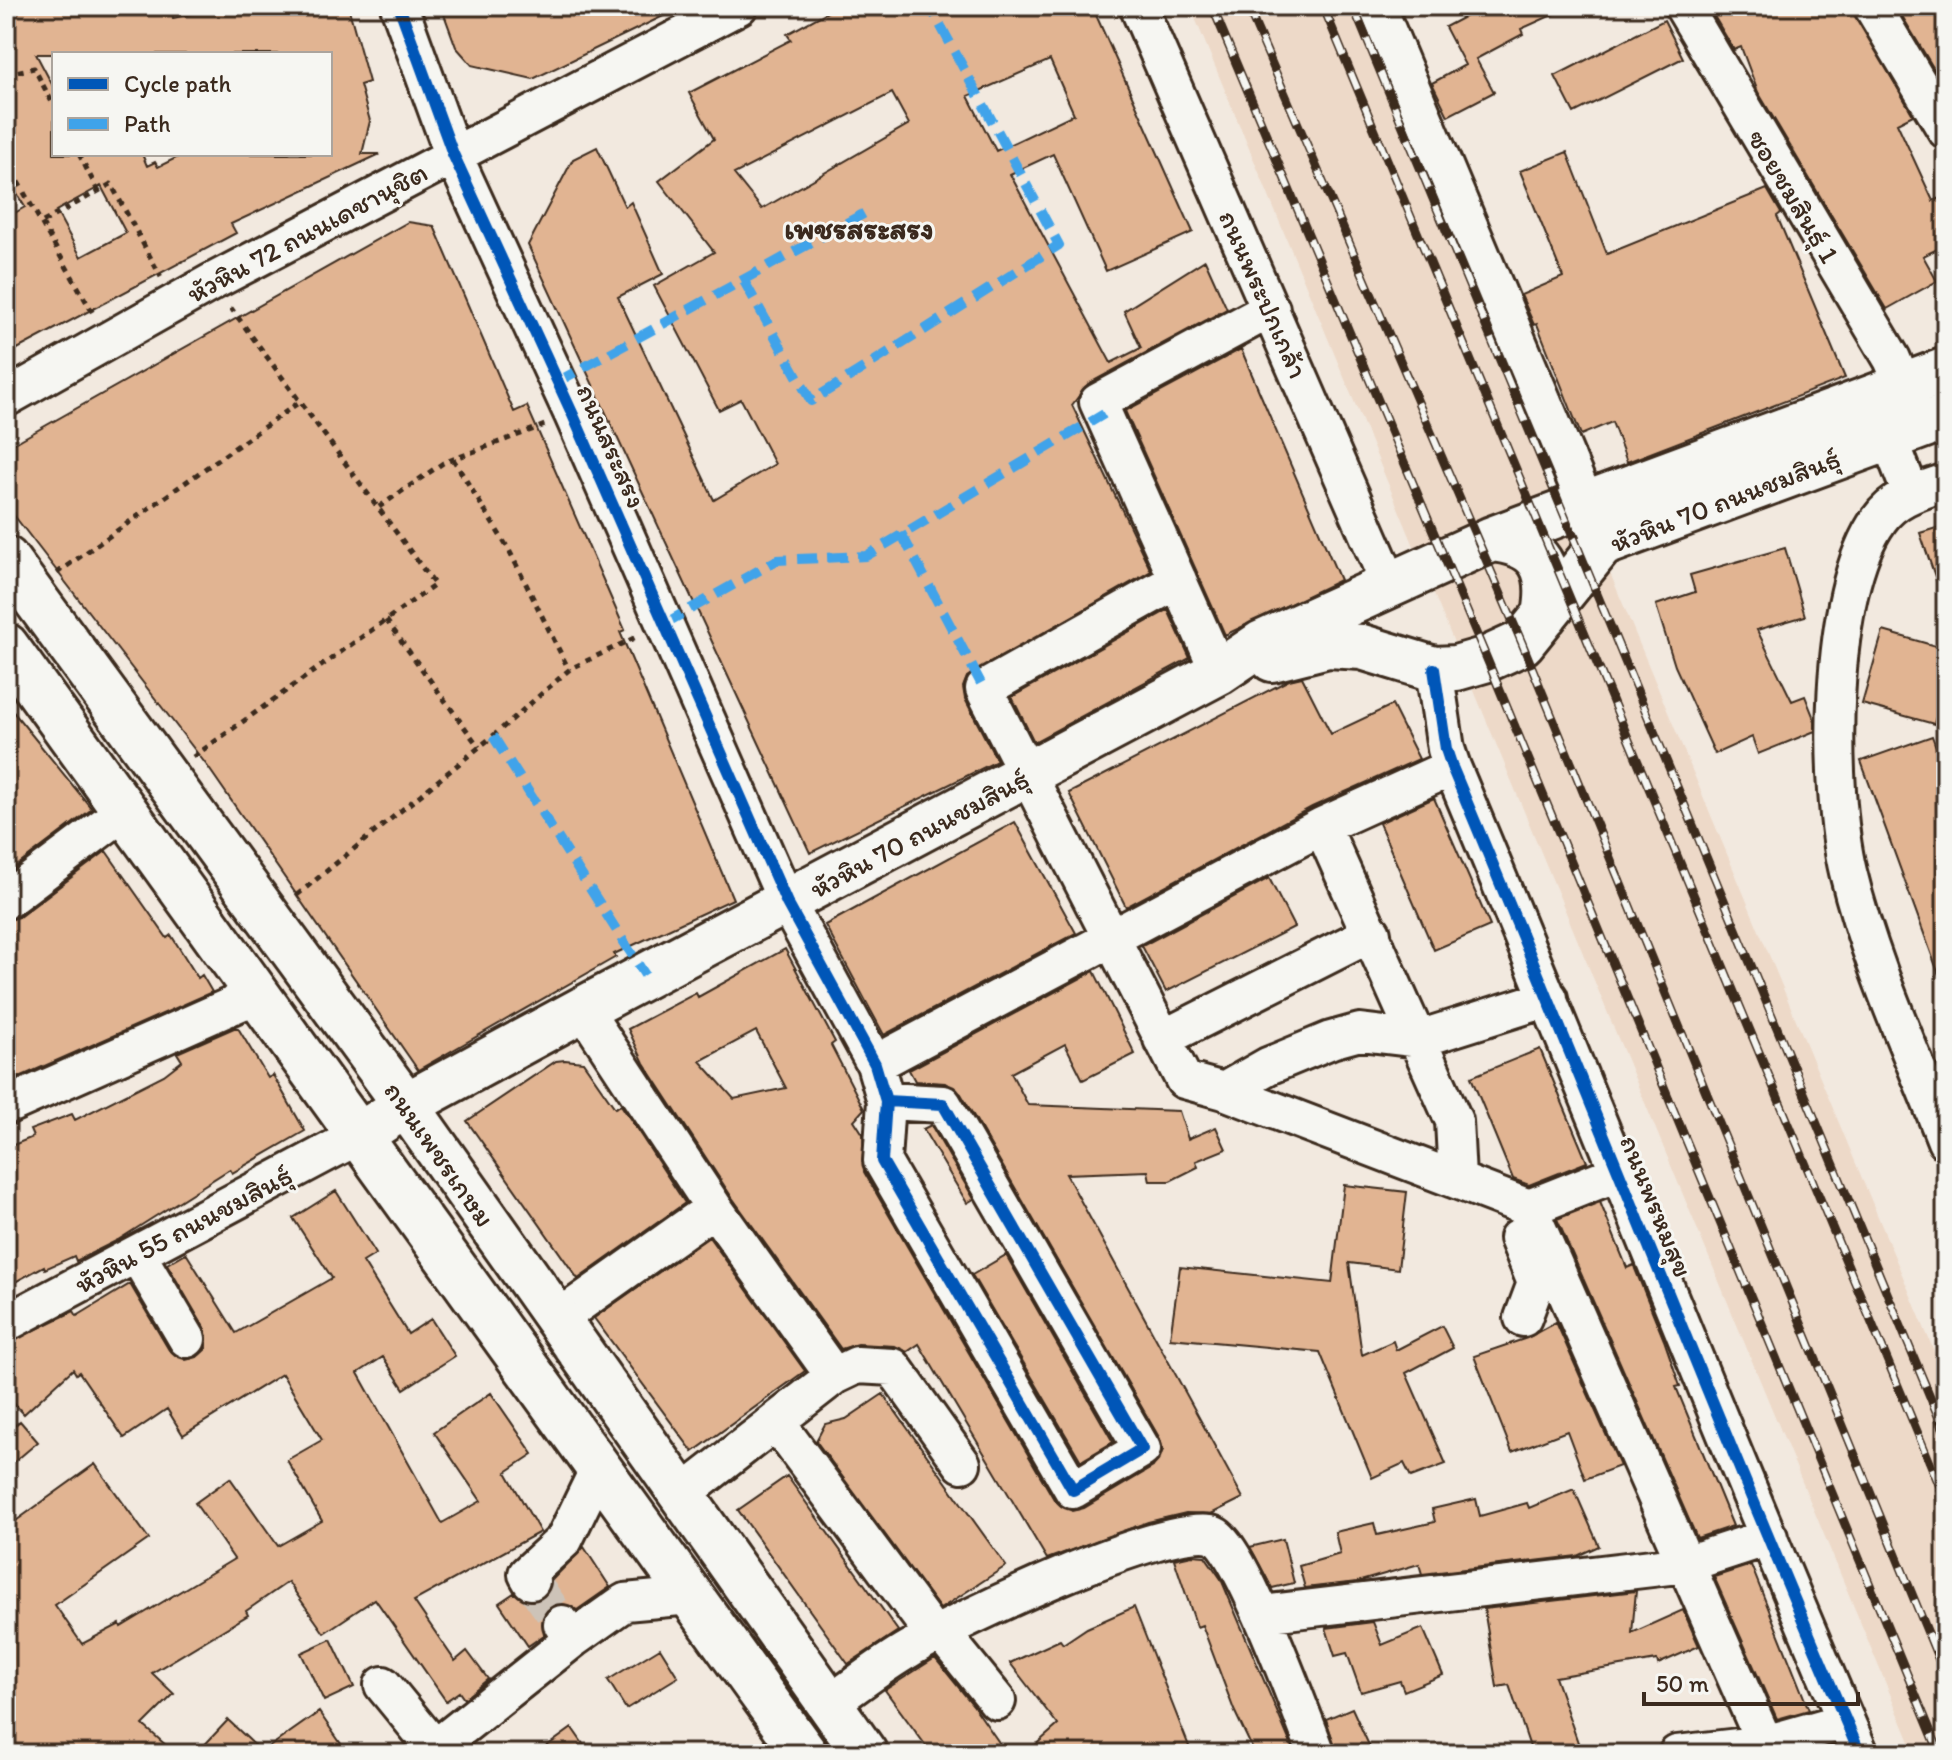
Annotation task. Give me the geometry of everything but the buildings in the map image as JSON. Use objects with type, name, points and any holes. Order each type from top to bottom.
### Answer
[{"type":"main road","name":"หัวหิน 70 ถนนชมสินธุ์","points":[[360,1135],[406,1105],[583,1009],[1219,672],[1262,643],[1492,539],[1946,370]]},
{"type":"main road","name":"หัวหิน 70 ถนนชมสินธุ์","points":[[1219,672],[1328,645],[1362,647],[1421,665],[1456,668],[1501,654],[1522,643],[1602,544],[1918,427]]},
{"type":"main road","points":[[1492,539],[1517,542],[1538,558],[1547,577],[1545,615]]},
{"type":"main road","name":"ถนนเพชรเกษม","points":[[18,576],[406,1105],[865,1754]]},
{"type":"main road","points":[[1389,583],[1383,615],[1385,624],[1421,665]]},
{"type":"main road","name":"ถนนเพชรเกษม","points":[[6,646],[805,1754]]},
{"type":"street","name":"ถนนสระสรง","points":[[399,6],[453,154],[573,415],[787,903],[875,1064],[886,1101]]},
{"type":"street","name":"หัวหิน 72 ถนนเดชานุชิต","points":[[6,398],[212,282],[739,6]]},
{"type":"street","name":"ถนนพระปกเกล้า","points":[[1138,6],[1389,583]]},
{"type":"street","points":[[1377,6],[1602,544]]},
{"type":"street","name":"ซอยชมสินธุ์ 1","points":[[1683,6],[1892,359],[1918,427],[1911,494]]},
{"type":"street","points":[[1872,6],[1946,130]]},
{"type":"street","points":[[1219,672],[1098,402],[1271,309]]},
{"type":"street","points":[[1946,482],[1901,498],[1878,521],[1852,583],[1843,623],[1837,696],[1836,794],[1847,870],[1862,921],[1946,1141]]},
{"type":"street","points":[[1178,580],[984,689],[1184,1080],[1224,1091],[1516,1202],[1617,1173]]},
{"type":"street","name":"ถนนพรหมสุข","points":[[1421,665],[1452,767],[1549,998],[1617,1173],[1860,1754]]},
{"type":"street","points":[[875,1064],[1322,826],[1452,767]]},
{"type":"street","points":[[6,900],[123,812]]},
{"type":"street","points":[[1322,826],[1454,1121],[1457,1178]]},
{"type":"street","points":[[1162,1039],[1372,933]]},
{"type":"street","points":[[6,1106],[256,995]]},
{"type":"street","points":[[1224,1091],[1268,1066],[1360,1032],[1419,1039],[1549,998]]},
{"type":"street","points":[[583,1009],[714,1208],[834,1376]]},
{"type":"street","points":[[886,1101],[943,1104],[1142,1449],[1073,1490],[882,1161],[886,1101]]},
{"type":"street","name":"หัวหิน 55 ถนนชมสินธุ์","points":[[6,1323],[360,1135]]},
{"type":"street","points":[[1516,1202],[1536,1283],[1523,1318]]},
{"type":"street","points":[[1516,1202],[1686,1564],[1765,1744]]},
{"type":"street","points":[[556,1320],[714,1208]]},
{"type":"street","points":[[137,1254],[187,1339]]},
{"type":"street","points":[[680,1496],[834,1376],[857,1365],[893,1367],[962,1464]]},
{"type":"street","points":[[776,1422],[937,1634],[997,1701]]},
{"type":"street","points":[[531,1581],[527,1574],[564,1540],[599,1468]]},
{"type":"street","points":[[829,1704],[907,1649],[1003,1600],[1171,1536],[1214,1535],[1226,1544],[1261,1614],[1317,1754]]},
{"type":"street","points":[[1261,1614],[1686,1564],[1769,1537]]},
{"type":"street","points":[[383,1685],[428,1740],[443,1742],[453,1738],[568,1631],[625,1602],[691,1596]]},
{"type":"street","points":[[1677,1754],[1765,1744],[1846,1721]]},
{"type":"path","points":[[6,74],[34,68],[52,102]]},
{"type":"path","points":[[80,156],[98,191]]},
{"type":"path","points":[[6,161],[108,341]]},
{"type":"path","points":[[43,222],[111,184],[175,303]]},
{"type":"path","points":[[166,776],[435,585],[212,282]]},
{"type":"path","points":[[18,576],[301,401]]},
{"type":"path","points":[[379,507],[453,459],[573,415]]},
{"type":"path","points":[[453,459],[509,550],[569,670]]},
{"type":"path","points":[[386,620],[479,747]]},
{"type":"path","points":[[269,918],[569,670],[664,624]]},
{"type":"path","points":[[1946,1218],[1942,1228],[1946,1250]]},
{"type":"shaded area","points":[[1190,6],[1374,6],[1946,1380],[1946,1754],[1915,1754]]},
{"type":"tunnel","points":[[531,1581],[562,1624]]},
{"type":"railway","points":[[1212,6],[1487,659],[1940,1754]]},
{"type":"railway","points":[[1247,6],[1522,643],[1946,1677]]},
{"type":"railway","points":[[1323,6],[1946,1501]]},
{"type":"railway","points":[[1353,6],[1946,1435]]},
{"type":"marked path","points":[[744,281],[811,401],[1059,245],[930,6]]},
{"type":"marked path","points":[[557,382],[865,213]]},
{"type":"marked path","points":[[664,624],[777,560],[866,556],[1104,414]]},
{"type":"marked path","points":[[901,533],[984,689]]},
{"type":"marked path","points":[[493,736],[645,975]]},
{"type":"cycle path","points":[[399,6],[453,154],[573,415],[787,903],[875,1064],[886,1101],[882,1161],[1073,1490],[1142,1449],[943,1104],[886,1101]]},
{"type":"cycle path","points":[[1434,669],[1446,749],[1452,767],[1860,1754]]},
{"type":"district","name":"เพชรสระสรง","points":[[859,229]]}]
